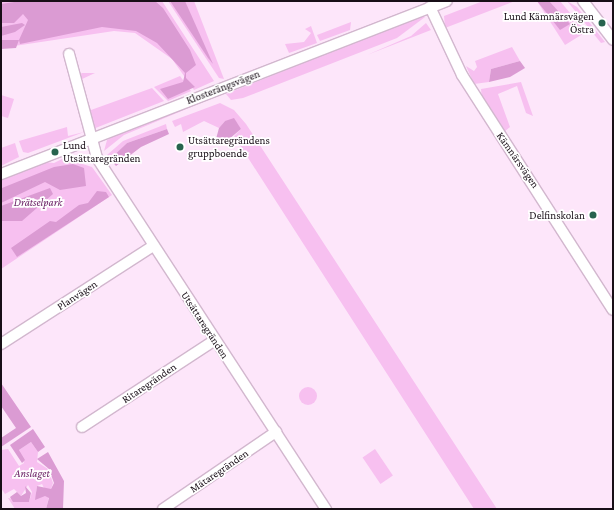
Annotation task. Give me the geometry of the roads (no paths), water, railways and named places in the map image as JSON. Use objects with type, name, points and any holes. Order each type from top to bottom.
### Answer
[{"type":"street","name":"Klosterängsvägen","points":[[1,174],[447,1]]},
{"type":"street","points":[[583,1],[613,40]]},
{"type":"street","name":"Kämnärsvägen","points":[[430,7],[462,75],[613,310]]},
{"type":"street","name":"Utsättaregränden","points":[[69,54],[90,139],[103,167],[153,246],[326,509]]},
{"type":"street","name":"Planvägen","points":[[1,344],[153,246]]},
{"type":"street","name":"Ritaregränden","points":[[82,427],[215,340]]},
{"type":"street","name":"Mätaregränden","points":[[163,509],[276,432]]},
{"type":"place","name":"Lund Kämnärsvägen Östra","points":[[602,23]]},
{"type":"place","name":"Utsättaregrändens gruppboende","points":[[180,147]]},
{"type":"place","name":"Lund Utsättaregränden","points":[[55,152]]},
{"type":"place","name":"Delfinskolan","points":[[593,215]]},
{"type":"park label","name":"Drätselpark","points":[[38,202]]},
{"type":"park label","name":"Anslaget","points":[[32,473]]}]
